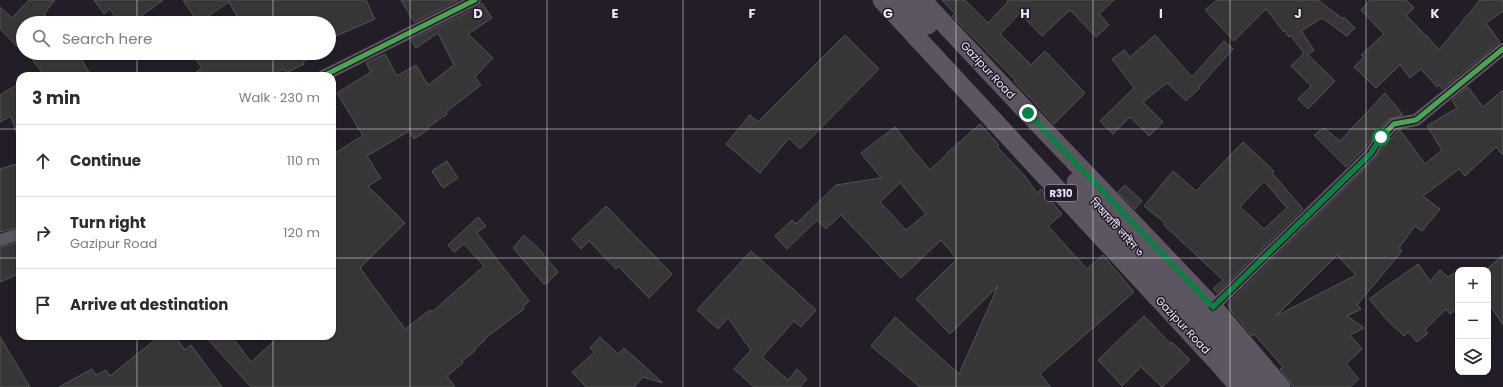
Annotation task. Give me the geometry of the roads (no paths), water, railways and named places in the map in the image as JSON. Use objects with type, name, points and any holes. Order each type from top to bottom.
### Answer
[{"type":"main road","name":"Gazipur Road","points":[[882,0],[1216,360],[1239,387]]},
{"type":"main road","name":"বিআরটি লাইন ৩","points":[[904,0],[1126,236],[1259,387]]},
{"type":"main road","name":"Gazipur Road","points":[[922,0],[1033,119],[1213,307],[1281,387]]},
{"type":"street","points":[[331,72],[475,0]]},
{"type":"street","points":[[1213,307],[1371,153],[1381,137],[1394,124],[1416,120],[1503,50]]},
{"type":"street","points":[[0,240],[16,235]]}]
